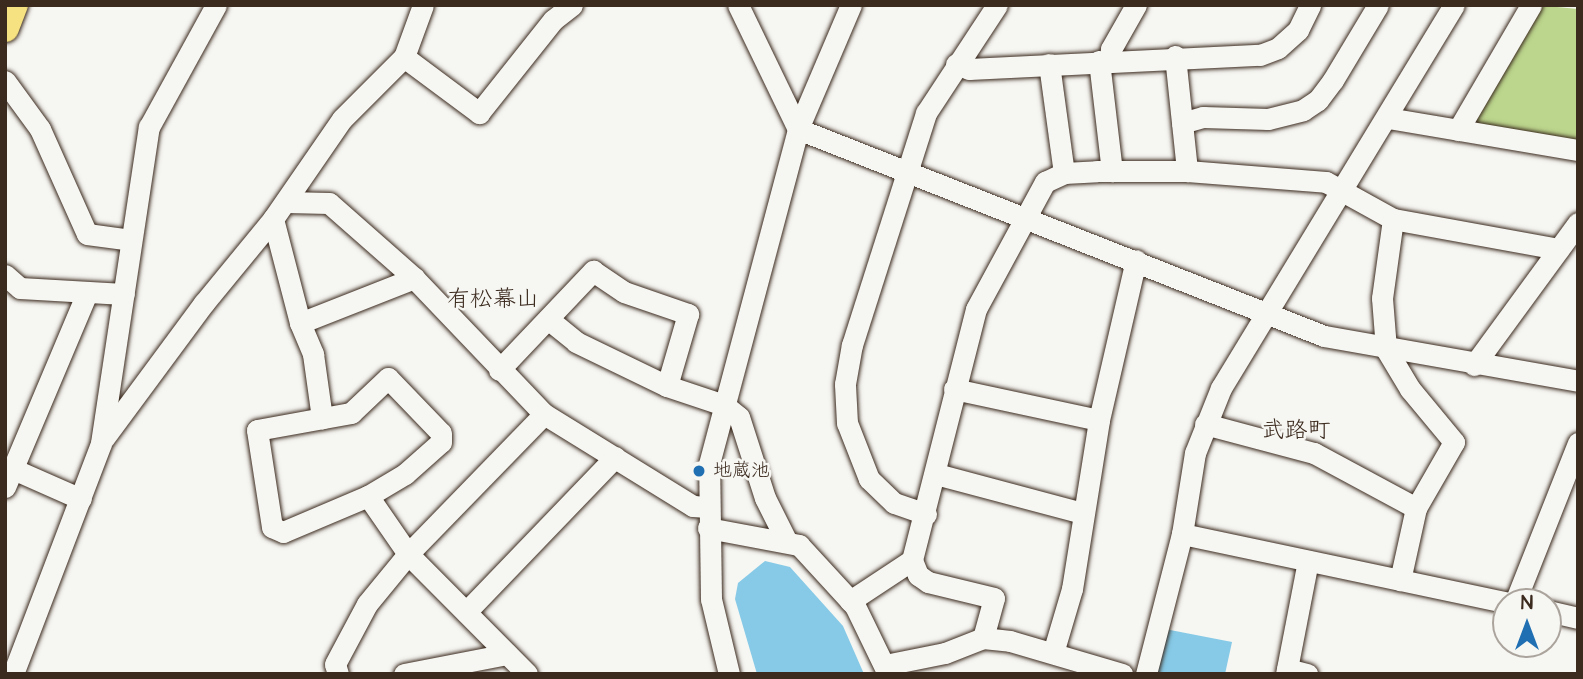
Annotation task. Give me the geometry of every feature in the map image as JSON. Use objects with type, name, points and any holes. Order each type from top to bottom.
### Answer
[{"type":"main road","points":[[5,27],[14,5]]},
{"type":"street","points":[[13,674],[101,443],[149,127],[216,5]]},
{"type":"street","points":[[101,443],[204,303],[280,211],[342,119],[404,57],[424,5]]},
{"type":"street","points":[[404,57],[479,113],[553,20],[572,5]]},
{"type":"street","points":[[738,5],[798,129],[908,170],[1324,336],[1474,365],[1578,381]]},
{"type":"street","points":[[729,674],[711,599],[707,518],[709,464],[798,129],[851,5]]},
{"type":"street","points":[[926,514],[894,503],[869,480],[848,423],[845,384],[852,345],[926,113],[997,5]]},
{"type":"street","points":[[1112,171],[1105,61],[1136,5]]},
{"type":"street","points":[[956,64],[969,69],[1175,56],[1260,55],[1278,48],[1297,30],[1310,5]]},
{"type":"street","points":[[1182,123],[1203,117],[1268,119],[1303,110],[1318,100],[1333,80],[1378,5]]},
{"type":"street","points":[[1458,130],[1531,5]]},
{"type":"street","points":[[1146,674],[1182,534],[1195,453],[1205,424],[1266,313],[1388,118],[1450,6]]},
{"type":"street","points":[[1175,56],[1187,171]]},
{"type":"street","points":[[1049,64],[1064,173]]},
{"type":"street","points":[[5,81],[40,129],[87,234],[131,240]]},
{"type":"street","points":[[1388,118],[1578,150]]},
{"type":"street","points":[[983,638],[995,598],[928,582],[918,575],[912,560],[926,514],[954,390],[976,309],[1045,182],[1064,173],[1187,171],[1326,182],[1393,219],[1558,249]]},
{"type":"street","points":[[280,211],[329,203],[414,278],[499,370],[544,414],[693,506],[707,518],[799,545],[850,601],[887,669],[945,653],[983,638],[1053,653],[1098,669],[1122,674]]},
{"type":"street","points":[[280,211],[300,323],[313,354],[322,418]]},
{"type":"street","points":[[1393,219],[1382,298],[1386,349],[1403,379],[1454,442],[1416,508],[1400,580]]},
{"type":"street","points":[[1474,365],[1578,223]]},
{"type":"street","points":[[1053,653],[1072,589],[1099,421],[1136,260]]},
{"type":"street","points":[[499,370],[593,271],[624,292],[688,314],[667,386]]},
{"type":"street","points":[[5,275],[20,288],[86,295],[124,294]]},
{"type":"street","points":[[300,323],[414,278]]},
{"type":"street","points":[[81,499],[9,478],[86,295]]},
{"type":"street","points":[[548,319],[576,342],[667,386],[723,405],[739,417],[765,498],[786,540]]},
{"type":"street","points":[[388,378],[442,433],[441,442],[405,474],[368,496],[283,532],[272,527],[257,430],[322,418],[351,413],[388,378]]},
{"type":"street","points":[[954,390],[1099,421]]},
{"type":"street","points":[[338,674],[335,664],[367,604],[408,554],[544,414]]},
{"type":"street","points":[[1205,424],[1314,453],[1416,508]]},
{"type":"street","points":[[1521,588],[1578,443]]},
{"type":"street","points":[[466,612],[615,457]]},
{"type":"street","points":[[936,474],[1083,513]]},
{"type":"street","points":[[368,496],[408,554],[527,674]]},
{"type":"street","points":[[1182,534],[1492,600]]},
{"type":"street","points":[[850,601],[912,560]]},
{"type":"street","points":[[1293,672],[1308,561]]},
{"type":"street","points":[[404,674],[507,654]]},
{"type":"green space","points":[[1536,5],[1578,9],[1578,144],[1477,126],[1474,116]]},
{"type":"water","points":[[765,561],[790,567],[843,626],[864,674],[757,674],[735,599],[738,583]]},
{"type":"water","points":[[1165,629],[1232,642],[1225,674],[1156,674]]},
{"type":"place","name":"地蔵池","points":[[699,471]]},
{"type":"district","name":"有松幕山","points":[[493,299]]},
{"type":"district","name":"武路町","points":[[1296,430]]}]
